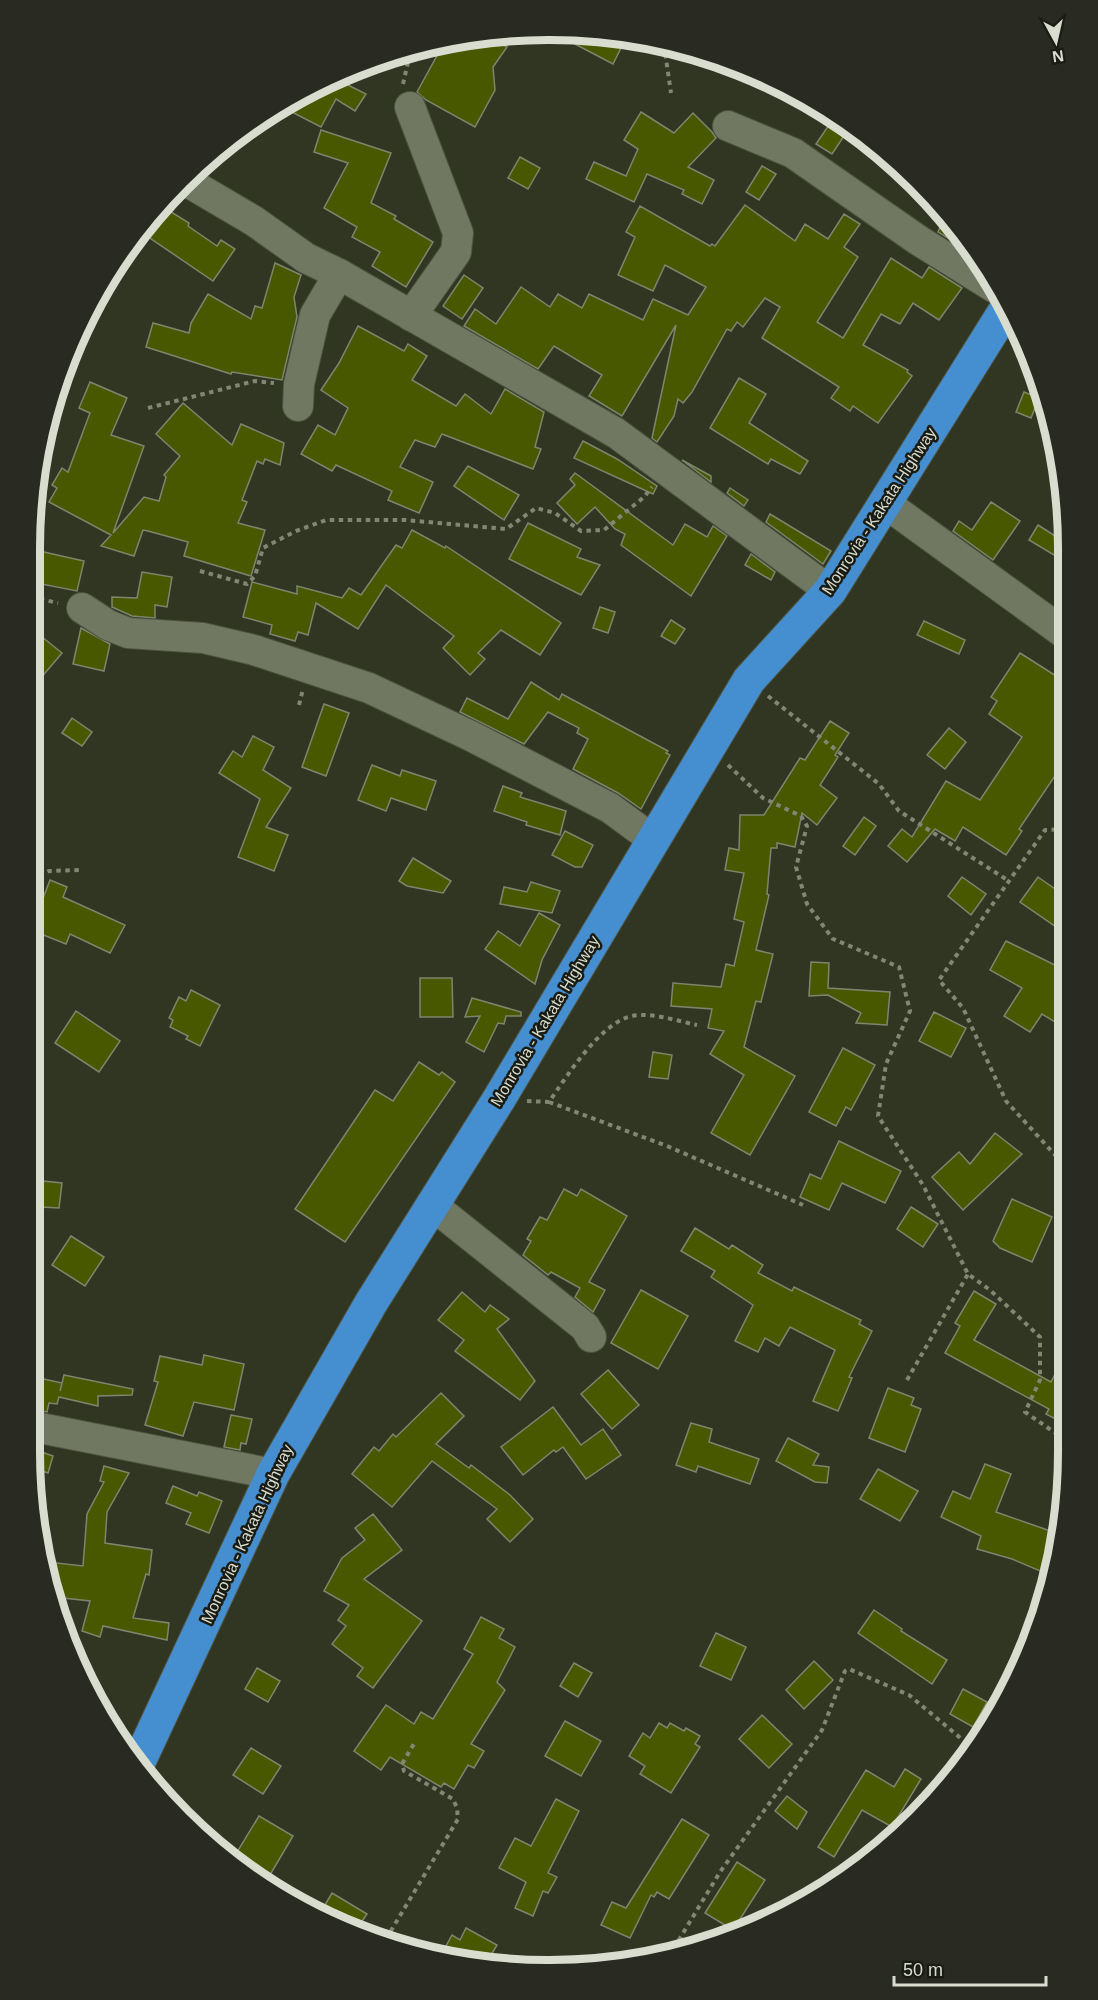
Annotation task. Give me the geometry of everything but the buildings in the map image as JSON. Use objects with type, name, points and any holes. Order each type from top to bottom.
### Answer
[{"type":"highway","name":"Monrovia - Kakata Highway","points":[[142,1755],[273,1474],[370,1303],[499,1099],[652,839],[749,680],[830,591],[1001,317]]},
{"type":"street","points":[[410,107],[458,233],[456,252],[411,316]]},
{"type":"street","points":[[728,126],[793,153],[918,240],[979,278]]},
{"type":"street","points":[[193,185],[254,221],[306,258],[339,274],[616,433],[664,471],[830,591]]},
{"type":"street","points":[[299,395],[315,315],[339,274]]},
{"type":"street","points":[[885,502],[1058,629]]},
{"type":"street","points":[[82,608],[108,625],[128,633],[203,638],[254,650],[369,687],[471,736],[610,808],[652,839]]},
{"type":"street","points":[[432,1205],[585,1327],[591,1337]]},
{"type":"street","points":[[40,1428],[273,1474]]},
{"type":"path","points":[[665,54],[671,93]]},
{"type":"path","points":[[408,60],[403,85],[410,107]]},
{"type":"path","points":[[148,408],[255,381],[299,395]]},
{"type":"path","points":[[200,571],[247,584],[255,576],[263,548],[296,531],[326,520],[405,520],[506,529],[536,508],[555,513],[581,531],[604,530],[644,497],[664,471]]},
{"type":"path","points":[[749,680],[801,725],[879,784],[899,811],[1009,881]]},
{"type":"path","points":[[708,746],[763,798],[801,816],[807,826],[796,867],[807,904],[833,939],[899,967],[910,1011],[886,1064],[878,1116],[923,1185],[968,1274],[990,1290],[1040,1337],[1040,1380],[1025,1412],[1058,1435]]},
{"type":"path","points":[[1058,830],[1045,830],[939,980],[963,1008],[1006,1101],[1058,1158]]},
{"type":"path","points":[[40,875],[49,871],[80,870]]},
{"type":"path","points":[[549,1102],[578,1061],[607,1030],[632,1016],[657,1017],[697,1025]]},
{"type":"path","points":[[499,1099],[549,1102],[667,1146],[803,1204]]},
{"type":"path","points":[[907,1380],[968,1274]]},
{"type":"path","points":[[677,1943],[720,1872],[822,1730],[844,1671],[849,1669],[909,1695],[966,1742]]},
{"type":"path","points":[[389,1934],[458,1819],[458,1808],[453,1799],[404,1771],[402,1764],[415,1742]]}]
